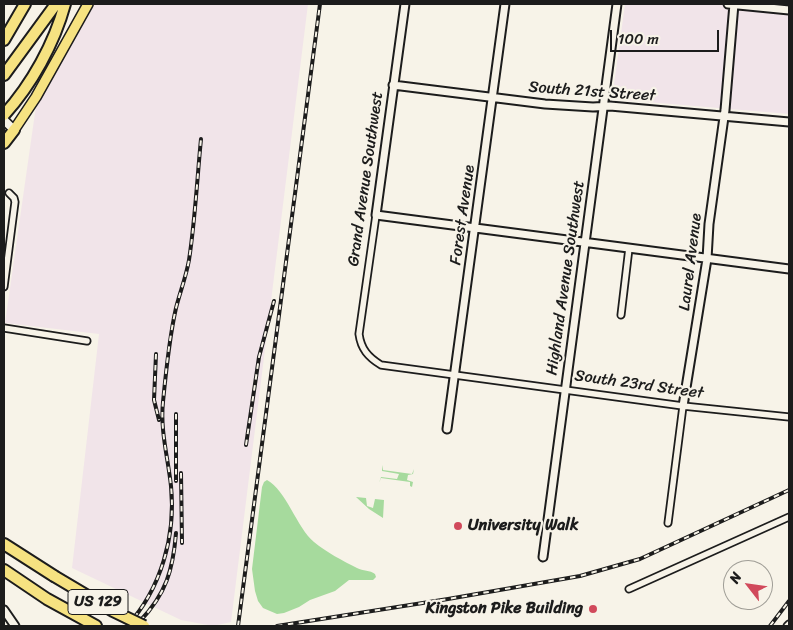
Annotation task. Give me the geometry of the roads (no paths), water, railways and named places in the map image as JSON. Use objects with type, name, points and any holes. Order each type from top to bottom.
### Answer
[{"type":"highway","points":[[4,40],[25,4]]},
{"type":"highway","points":[[4,75],[56,4]]},
{"type":"highway","points":[[4,114],[43,60],[55,34],[65,4]]},
{"type":"highway","points":[[4,143],[14,130]]},
{"type":"highway","name":"US 129","points":[[4,544],[113,611],[144,626]]},
{"type":"highway","name":"US 129","points":[[4,570],[48,599],[96,626]]},
{"type":"main road","points":[[4,120],[14,130],[36,97],[88,4]]},
{"type":"street","name":"Grand Avenue Southwest","points":[[368,356],[363,350],[359,334],[405,4]]},
{"type":"street","name":"Forest Avenue","points":[[447,429],[505,4]]},
{"type":"street","name":"Highland Avenue Southwest","points":[[543,557],[617,4]]},
{"type":"street","points":[[732,4],[789,10]]},
{"type":"street","name":"Laurel Avenue","points":[[668,523],[683,406],[707,259],[709,224],[724,117],[732,4]]},
{"type":"street","name":"South 21st Street","points":[[393,85],[545,104],[610,106],[789,122]]},
{"type":"street","points":[[4,286],[15,202],[9,193]]},
{"type":"street","points":[[376,215],[789,269]]},
{"type":"street","points":[[621,315],[629,248]]},
{"type":"street","points":[[4,328],[87,341]]},
{"type":"street","name":"South 23rd Street","points":[[368,356],[381,365],[386,366],[683,406],[789,417]]},
{"type":"street","points":[[628,589],[789,517]]},
{"type":"street","points":[[4,610],[15,626]]},
{"type":"railway","points":[[238,626],[320,4]]},
{"type":"railway","points":[[127,626],[149,596],[157,579],[164,561],[171,524],[171,486],[163,434],[162,412],[168,355],[176,308],[189,260],[201,139]]},
{"type":"railway","points":[[246,445],[259,357],[274,301]]},
{"type":"railway","points":[[156,354],[154,400],[159,420]]},
{"type":"railway","points":[[176,414],[176,481]]},
{"type":"railway","points":[[181,473],[182,543]]},
{"type":"railway","points":[[277,626],[580,576],[640,559],[789,490]]},
{"type":"railway","points":[[140,621],[156,601],[167,581],[173,559],[176,533]]},
{"type":"railway","points":[[770,626],[789,601]]},
{"type":"place","name":"University Walk","points":[[458,526]]},
{"type":"place","name":"Kingston Pike Building","points":[[593,609]]}]
